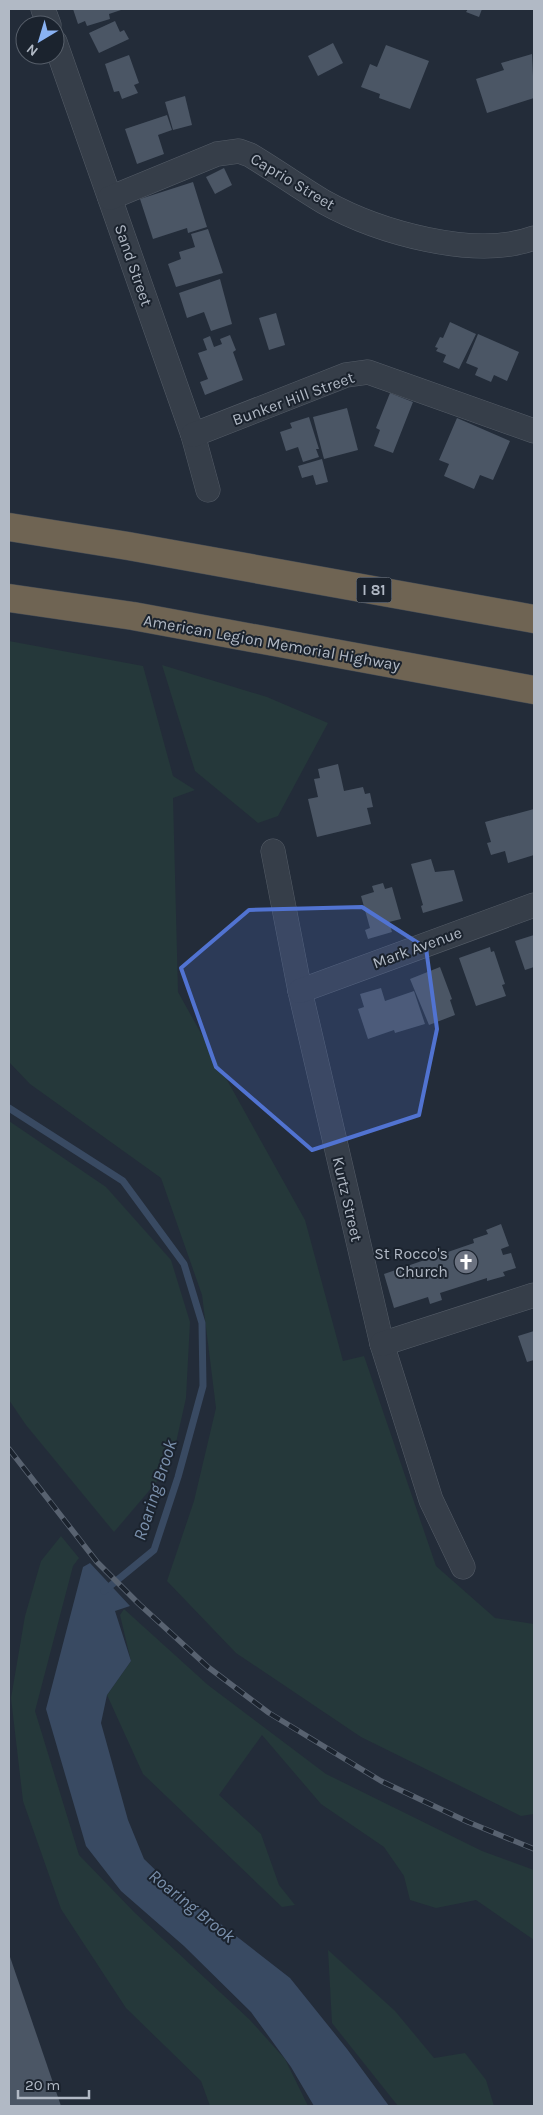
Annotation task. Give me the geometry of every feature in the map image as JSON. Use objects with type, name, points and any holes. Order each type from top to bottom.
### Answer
[{"type":"highway","name":"I 81","points":[[9,527],[534,619]]},
{"type":"highway","name":"American Legion Memorial Highway","points":[[9,598],[132,616],[534,690]]},
{"type":"street","name":"Sand Street","points":[[63,65],[193,435],[208,490]]},
{"type":"street","name":"Caprio Street","points":[[110,198],[217,154],[239,151],[250,155],[325,202],[358,218],[391,229],[454,244],[485,247],[522,243],[534,238]]},
{"type":"street","name":"Bunker Hill Street","points":[[193,435],[346,375],[368,372],[534,431]]},
{"type":"street","name":"Kurtz Street","points":[[273,851],[300,991],[382,1344],[431,1500],[463,1567]]},
{"type":"street","name":"Mark Avenue","points":[[300,991],[534,905]]},
{"type":"street","points":[[382,1344],[534,1295]]},
{"type":"highlighted area","points":[[362,907],[426,948],[437,1029],[419,1115],[312,1150],[216,1067],[181,968],[249,910]]},
{"type":"shaded area","points":[[9,641],[143,666],[173,776],[195,790],[173,798],[178,992],[305,1220],[343,1361],[364,1356],[436,1566],[495,1618],[534,1624],[534,1814],[521,1816],[361,1737],[236,1653],[167,1581],[194,1501],[216,1408],[202,1295],[161,1178],[30,1084],[9,1062]]},
{"type":"shaded area","points":[[162,665],[267,697],[328,723],[278,816],[258,823],[195,771]]},
{"type":"shaded area","points":[[9,1121],[106,1187],[171,1260],[190,1322],[186,1398],[171,1465],[114,1532],[26,1425],[9,1400]]},
{"type":"shaded area","points":[[61,1536],[79,1558],[73,1566],[35,1711],[79,1855],[135,1913],[250,2020],[285,2059],[308,2106],[210,2106],[201,2081],[126,2008],[61,1909],[23,1801],[11,1698],[25,1616],[41,1561]]},
{"type":"shaded area","points":[[124,1609],[208,1685],[326,1774],[482,1851],[534,1870],[534,1940],[476,1900],[436,1908],[410,1900],[404,1876],[384,1847],[321,1804],[262,1735],[219,1795],[261,1834],[279,1885],[295,1905],[282,1907],[143,1774],[107,1695],[131,1661],[120,1615]]},
{"type":"shaded area","points":[[328,1950],[395,2011],[434,2058],[465,2053],[486,2080],[494,2106],[398,2106],[332,2023]]},
{"type":"water","points":[[90,1563],[130,1606],[115,1611],[131,1661],[107,1695],[101,1723],[128,1820],[144,1859],[172,1886],[290,1978],[347,2049],[389,2106],[314,2106],[291,2067],[251,2012],[184,1946],[121,1891],[86,1846],[46,1709],[83,1567]]},
{"type":"building","points":[[73,9],[124,9],[109,14],[110,19],[87,26],[85,21],[78,24]]},
{"type":"building","points":[[468,9],[482,9],[479,17],[466,12]]},
{"type":"building","points":[[115,21],[120,32],[124,30],[129,39],[99,53],[89,33]]},
{"type":"building","points":[[333,43],[343,63],[318,76],[308,56]]},
{"type":"building","points":[[386,45],[429,61],[410,109],[379,98],[380,94],[361,87],[370,64],[377,67]]},
{"type":"building","points":[[532,54],[534,98],[487,113],[476,79],[504,70],[501,63]]},
{"type":"building","points":[[129,55],[139,83],[134,85],[138,93],[122,99],[119,91],[114,92],[105,64]]},
{"type":"building","points":[[185,96],[192,125],[173,130],[165,102]]},
{"type":"building","points":[[167,115],[172,130],[158,135],[164,154],[137,164],[125,129]]},
{"type":"building","points":[[224,168],[232,185],[215,194],[206,177]]},
{"type":"building","points":[[193,182],[207,227],[188,233],[187,228],[153,239],[140,199]]},
{"type":"building","points":[[208,229],[223,273],[176,287],[168,264],[181,259],[179,252],[195,247],[191,234]]},
{"type":"building","points":[[220,279],[232,324],[211,331],[204,312],[187,318],[179,293]]},
{"type":"building","points":[[276,313],[285,345],[269,350],[259,318]]},
{"type":"building","points":[[450,322],[476,334],[459,369],[443,362],[446,355],[436,351],[438,348],[435,347],[440,337],[443,338]]},
{"type":"building","points":[[478,334],[519,352],[507,381],[494,375],[491,382],[475,375],[478,368],[466,363]]},
{"type":"building","points":[[230,335],[236,350],[233,352],[243,380],[205,395],[200,382],[208,379],[198,353],[207,350],[203,339],[210,336],[214,347],[222,344],[220,339]]},
{"type":"building","points":[[390,393],[413,402],[393,453],[374,446],[380,430],[376,428]]},
{"type":"building","points":[[347,408],[358,450],[324,459],[313,417]]},
{"type":"building","points":[[309,417],[319,449],[316,449],[319,457],[303,462],[298,447],[286,451],[280,432],[292,428],[290,423]]},
{"type":"building","points":[[457,418],[510,441],[493,480],[480,475],[474,489],[444,476],[449,464],[439,460]]},
{"type":"building","points":[[322,459],[328,482],[316,485],[313,475],[302,478],[298,466]]},
{"type":"building","points":[[338,764],[344,791],[363,787],[365,794],[370,793],[373,807],[367,808],[371,824],[317,837],[308,799],[318,797],[314,779],[320,778],[318,769]]},
{"type":"building","points":[[534,809],[534,855],[508,863],[505,851],[491,855],[487,843],[491,842],[485,822]]},
{"type":"building","points":[[431,859],[435,872],[454,870],[463,901],[423,913],[421,906],[423,905],[411,864]]},
{"type":"building","points":[[383,883],[385,889],[392,887],[401,919],[389,922],[392,932],[368,939],[365,930],[370,928],[361,896],[374,892],[372,886]]},
{"type":"building","points":[[534,935],[534,967],[525,970],[515,941]]},
{"type":"building","points":[[490,947],[491,952],[494,951],[505,984],[502,985],[506,996],[476,1006],[459,958]]},
{"type":"building","points":[[440,967],[452,999],[450,1000],[455,1015],[429,1025],[410,979]]},
{"type":"building","points":[[381,988],[385,1001],[414,991],[425,1024],[395,1033],[394,1030],[368,1039],[358,1009],[364,1007],[360,994]]},
{"type":"building","name":"St Rocco's Church","points":[[501,1224],[509,1246],[501,1249],[503,1255],[511,1253],[516,1268],[503,1272],[505,1276],[487,1281],[487,1278],[440,1293],[442,1300],[430,1304],[428,1297],[394,1308],[384,1274],[474,1243],[473,1239],[488,1234],[486,1230]]},
{"type":"building","points":[[534,1331],[534,1360],[527,1362],[518,1336]]},
{"type":"building","points":[[9,1954],[61,2106],[9,2106]]},
{"type":"waterway","name":"Roaring Brook","points":[[9,1108],[123,1181],[184,1264],[202,1323],[203,1386],[178,1477],[154,1550],[104,1591]]},
{"type":"railway","points":[[9,1449],[97,1562],[139,1604],[208,1667],[269,1713],[381,1781],[468,1822],[534,1849]]},
{"type":"place","name":"St Rocco's Church","points":[[466,1262]]}]
